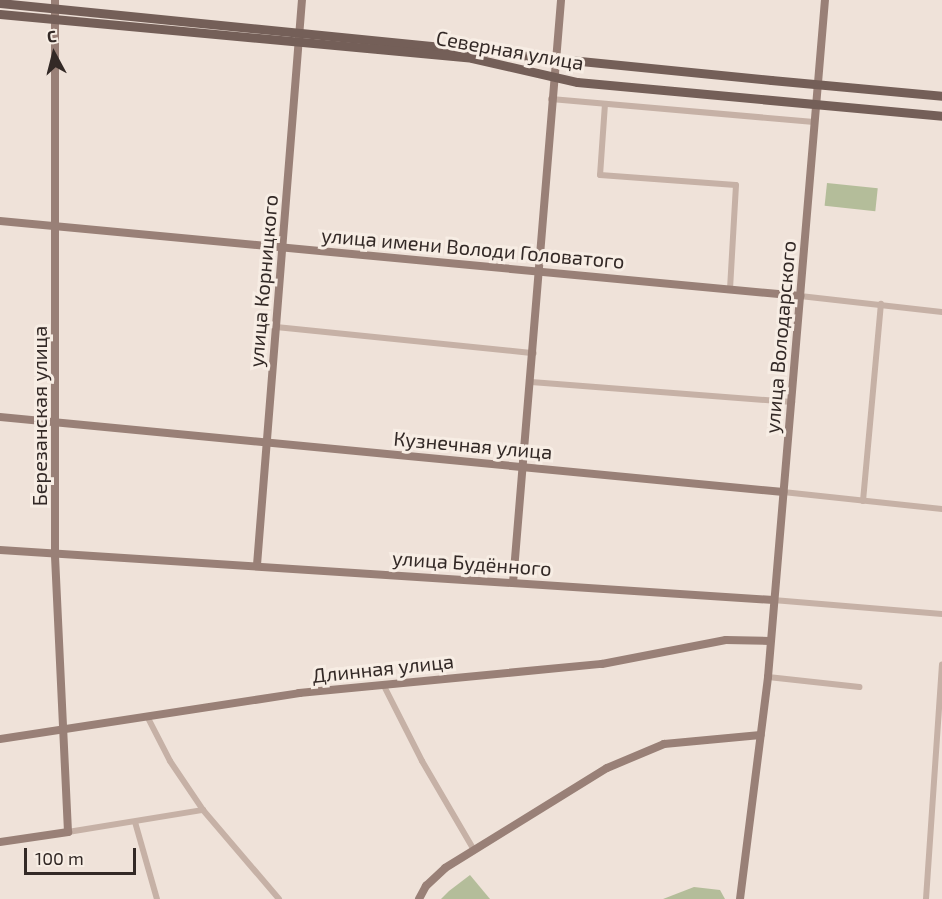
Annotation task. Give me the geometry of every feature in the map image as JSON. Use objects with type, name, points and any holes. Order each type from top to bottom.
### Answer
[{"type":"main road","name":"Северная улица","points":[[0,3],[54,4],[472,58],[577,82],[942,116]]},
{"type":"main road","name":"Северная улица","points":[[0,14],[299,36],[942,96]]},
{"type":"street","name":"улица Корницкого","points":[[257,565],[302,0]]},
{"type":"street","points":[[513,583],[534,353],[550,98],[561,0]]},
{"type":"street","name":"улица Володарского","points":[[740,899],[768,677],[769,641],[792,402],[825,0]]},
{"type":"street","name":"Березанская улица","points":[[54,4],[55,553],[68,832]]},
{"type":"street","points":[[550,98],[814,122]]},
{"type":"street","points":[[605,104],[600,175],[736,185],[730,289]]},
{"type":"street","name":"улица имени Володи Головатого","points":[[0,221],[730,289],[942,312]]},
{"type":"street","points":[[864,501],[881,304]]},
{"type":"street","points":[[276,327],[534,353]]},
{"type":"street","points":[[531,382],[792,402]]},
{"type":"street","name":"Кузнечная улица","points":[[0,417],[942,509]]},
{"type":"street","name":"улица Будённого","points":[[0,550],[773,600],[942,614]]},
{"type":"street","name":"Длинная улица","points":[[0,739],[148,718],[257,698],[602,664],[726,640],[769,641]]},
{"type":"street","points":[[926,899],[942,665]]},
{"type":"street","points":[[768,677],[860,687]]},
{"type":"street","points":[[384,686],[422,761],[474,850]]},
{"type":"street","points":[[148,718],[170,761],[203,810],[279,899]]},
{"type":"street","points":[[419,899],[426,886],[445,868],[607,768],[649,748],[761,735]]},
{"type":"street","points":[[0,843],[203,810]]},
{"type":"street","points":[[135,822],[157,899]]},
{"type":"green space","points":[[827,183],[878,188],[875,211],[825,206]]},
{"type":"green space","points":[[470,875],[490,899],[441,899],[449,891]]},
{"type":"green space","points":[[694,887],[720,890],[725,899],[663,899]]}]
